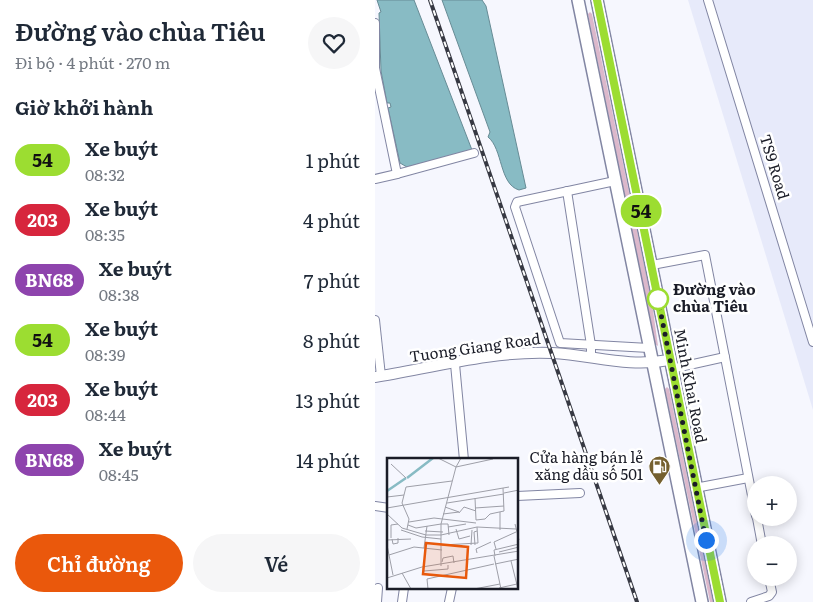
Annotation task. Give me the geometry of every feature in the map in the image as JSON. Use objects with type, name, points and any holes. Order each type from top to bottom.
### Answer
[{"type":"main road","name":"Minh Khai Road","points":[[597,0],[652,265],[695,488],[720,602]]},
{"type":"main road","points":[[582,1],[615,181],[702,602]]},
{"type":"main road","name":"Tuong Giang Road","points":[[378,377],[537,353],[552,353],[614,362],[670,365]]},
{"type":"street","name":"TS9 Road","points":[[707,0],[810,322],[813,342]]},
{"type":"street","points":[[375,23],[375,68],[379,104],[397,174]]},
{"type":"street","points":[[375,179],[474,153]]},
{"type":"street","points":[[615,181],[517,202],[515,207],[560,343],[649,348]]},
{"type":"street","points":[[567,192],[591,345],[591,358]]},
{"type":"street","points":[[652,265],[705,255],[748,476]]},
{"type":"street","points":[[375,320],[378,377]]},
{"type":"street","points":[[670,365],[725,357]]},
{"type":"street","points":[[455,364],[464,458]]},
{"type":"street","points":[[695,488],[747,478]]},
{"type":"street","points":[[519,496],[580,493]]},
{"type":"street","points":[[751,602],[769,596],[772,592],[771,586]]},
{"type":"street","points":[[377,602],[376,588],[387,589]]},
{"type":"shaded area","points":[[688,0],[813,0],[813,410]]},
{"type":"shaded area","points":[[590,12],[592,14],[652,303],[658,346],[655,344],[588,14]]},
{"type":"shaded area","points":[[667,387],[669,389],[713,602],[710,602],[665,389]]},
{"type":"water","points":[[377,0],[414,0],[472,150],[407,167],[400,163],[388,108],[391,107],[390,103],[387,103],[381,71],[379,13],[381,12]]},
{"type":"water","points":[[442,0],[482,0],[486,6],[526,188],[519,190],[508,181],[504,174],[493,142],[488,137],[490,132]]},
{"type":"railway","points":[[430,0],[637,602]]},
{"type":"bus line","name":"54","points":[[597,0],[652,265],[695,488],[720,602]]},
{"type":"place","name":"Đường vào chùa Tiêu","points":[[658,299]]},
{"type":"place","name":"Cửa hàng bán lẻ xăng dầu số 501","points":[[659,486]]},
{"type":"route","points":[[658,299],[706,540]]}]
